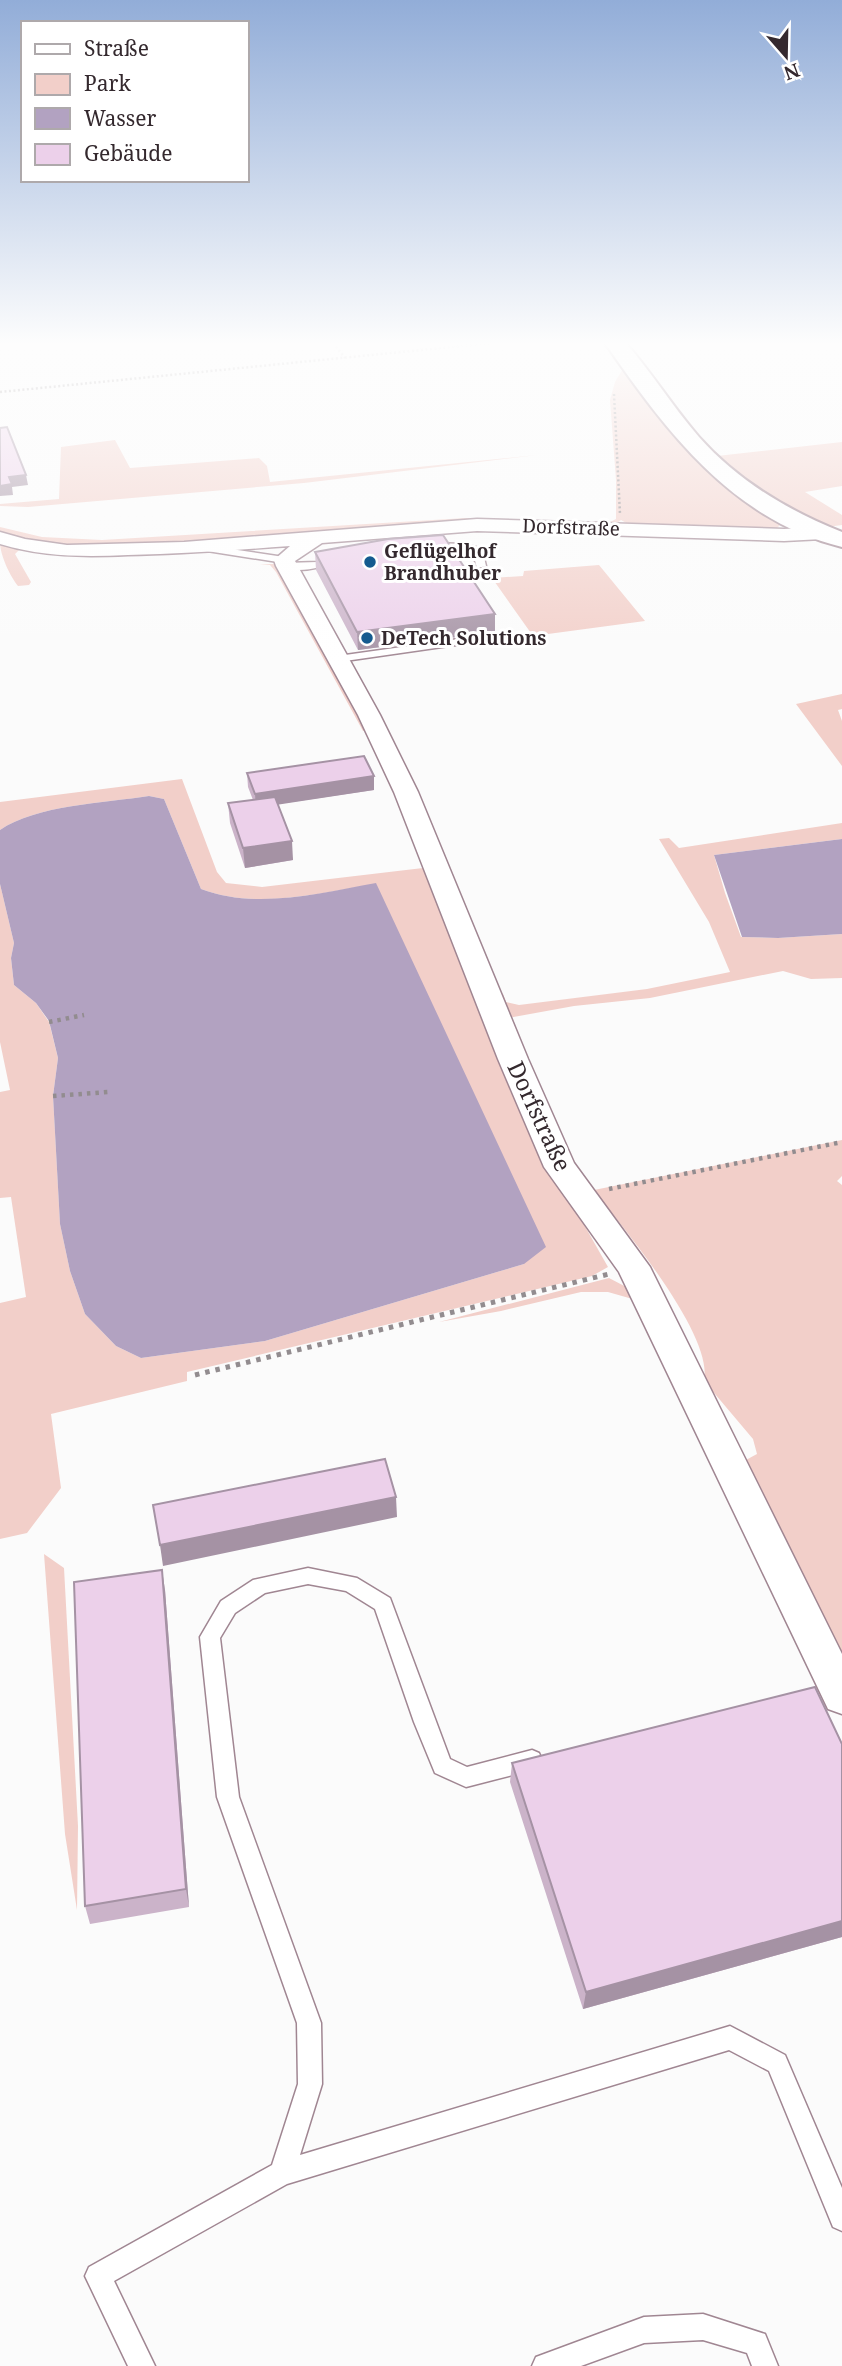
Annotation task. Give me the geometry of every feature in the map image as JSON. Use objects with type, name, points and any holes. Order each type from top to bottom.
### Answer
[{"type":"street","points":[[701,453],[765,504],[836,534]]},
{"type":"street","name":"Dorfstraße","points":[[0,538],[23,545],[67,551],[184,548],[319,537],[428,541],[477,525],[836,534]]},
{"type":"street","name":"Dorfstraße","points":[[319,537],[304,544],[285,563],[406,792],[513,1059],[560,1167],[634,1267],[832,1690]]},
{"type":"lane","points":[[428,541],[478,551],[481,566]]},
{"type":"lane","name":"Dorfstraße","points":[[184,548],[245,552],[285,563]]},
{"type":"lane","points":[[285,563],[318,565],[349,558]]},
{"type":"lane","points":[[338,659],[480,639]]},
{"type":"lane","points":[[282,2173],[310,2084],[309,2023],[228,1797],[210,1637],[228,1607],[260,1586],[308,1576],[350,1584],[383,1604],[442,1766],[466,1777],[558,1754]]},
{"type":"lane","points":[[142,2366],[98,2276],[282,2173],[730,2038],[777,2063],[842,2218]]},
{"type":"lane","points":[[545,2366],[645,2330],[703,2327],[756,2343],[765,2366]]},
{"type":"path","points":[[617,453],[620,529]]},
{"type":"path","points":[[49,1021],[84,1016]]},
{"type":"path","points":[[52,1096],[108,1092]]},
{"type":"path","points":[[580,1194],[842,1142]]},
{"type":"path","points":[[195,1376],[634,1267]]},
{"type":"green space","points":[[61,453],[122,453],[130,468],[259,458],[267,466],[270,482],[537,455],[304,483],[28,507],[0,506],[59,499]]},
{"type":"green space","points":[[614,453],[712,453],[782,523],[776,529],[628,524],[621,520],[614,525],[189,544],[53,546],[0,534],[0,527],[42,537],[102,540],[466,518],[610,522],[616,519]]},
{"type":"green space","points":[[712,453],[717,456],[740,453],[842,453],[842,486],[805,492],[842,515],[842,525],[827,527],[770,500]]},
{"type":"green space","points":[[0,542],[21,548],[15,554],[31,582],[29,585],[18,586],[15,582],[4,559]]},
{"type":"green space","points":[[260,564],[277,564],[367,730],[363,731],[276,572],[270,565]]},
{"type":"green space","points":[[599,565],[645,621],[533,636],[492,578],[523,576],[524,571]]},
{"type":"green space","points":[[842,694],[842,709],[838,710],[842,721],[842,766],[796,704]]},
{"type":"green space","points":[[182,779],[217,872],[226,883],[262,887],[423,868],[540,1147],[608,1267],[592,1276],[187,1372],[187,1381],[51,1414],[61,1488],[27,1533],[0,1539],[0,1303],[26,1297],[11,1197],[0,1198],[0,1092],[10,1090],[0,1042],[0,884],[14,943],[11,958],[14,985],[36,1003],[49,1022],[58,1058],[53,1096],[60,1224],[70,1271],[85,1314],[116,1346],[141,1358],[265,1341],[524,1264],[376,884],[311,895],[266,899],[222,895],[201,889],[164,799],[149,796],[51,810],[32,815],[0,830],[0,802]]},
{"type":"green space","points":[[842,823],[842,839],[714,855],[741,937],[842,934],[842,978],[811,979],[783,971],[650,998],[574,1006],[508,1018],[496,990],[503,994],[506,1002],[519,1005],[647,989],[730,972],[709,922],[659,839],[669,838],[679,848]]},
{"type":"green space","points":[[842,1140],[842,1176],[837,1181],[842,1185],[842,1662],[744,1461],[757,1454],[753,1439],[704,1381],[703,1361],[695,1337],[681,1310],[664,1282],[594,1190]]},
{"type":"green space","points":[[609,1278],[630,1289],[636,1300],[608,1292],[581,1292],[439,1322]]},
{"type":"green space","points":[[44,1554],[64,1568],[78,1826],[77,1910],[65,1834]]},
{"type":"water","points":[[149,796],[164,799],[201,889],[222,895],[266,899],[311,895],[376,883],[546,1247],[524,1264],[265,1341],[141,1358],[116,1346],[85,1314],[70,1271],[60,1224],[53,1096],[58,1058],[49,1021],[36,1003],[14,985],[11,958],[14,943],[0,884],[0,830],[32,815],[51,810]]},
{"type":"water","points":[[842,839],[842,934],[742,937],[714,855]]},
{"type":"building","points":[[0,453],[17,453],[26,475],[9,477],[12,484],[0,486]]},
{"type":"building","points":[[443,535],[495,614],[357,632],[315,552],[388,539]]},
{"type":"building","points":[[364,756],[374,776],[255,794],[247,773]]},
{"type":"building","points":[[275,797],[292,841],[243,848],[228,803]]},
{"type":"building","points":[[385,1459],[396,1497],[160,1545],[153,1505]]},
{"type":"building","points":[[162,1570],[186,1889],[85,1906],[74,1582]]},
{"type":"building","points":[[815,1687],[842,1744],[842,1921],[586,1992],[512,1763]]},
{"type":"place","name":"Geflügelhof Brandhuber","points":[[370,562]]},
{"type":"place","name":"DeTech Solutions","points":[[367,638]]}]
